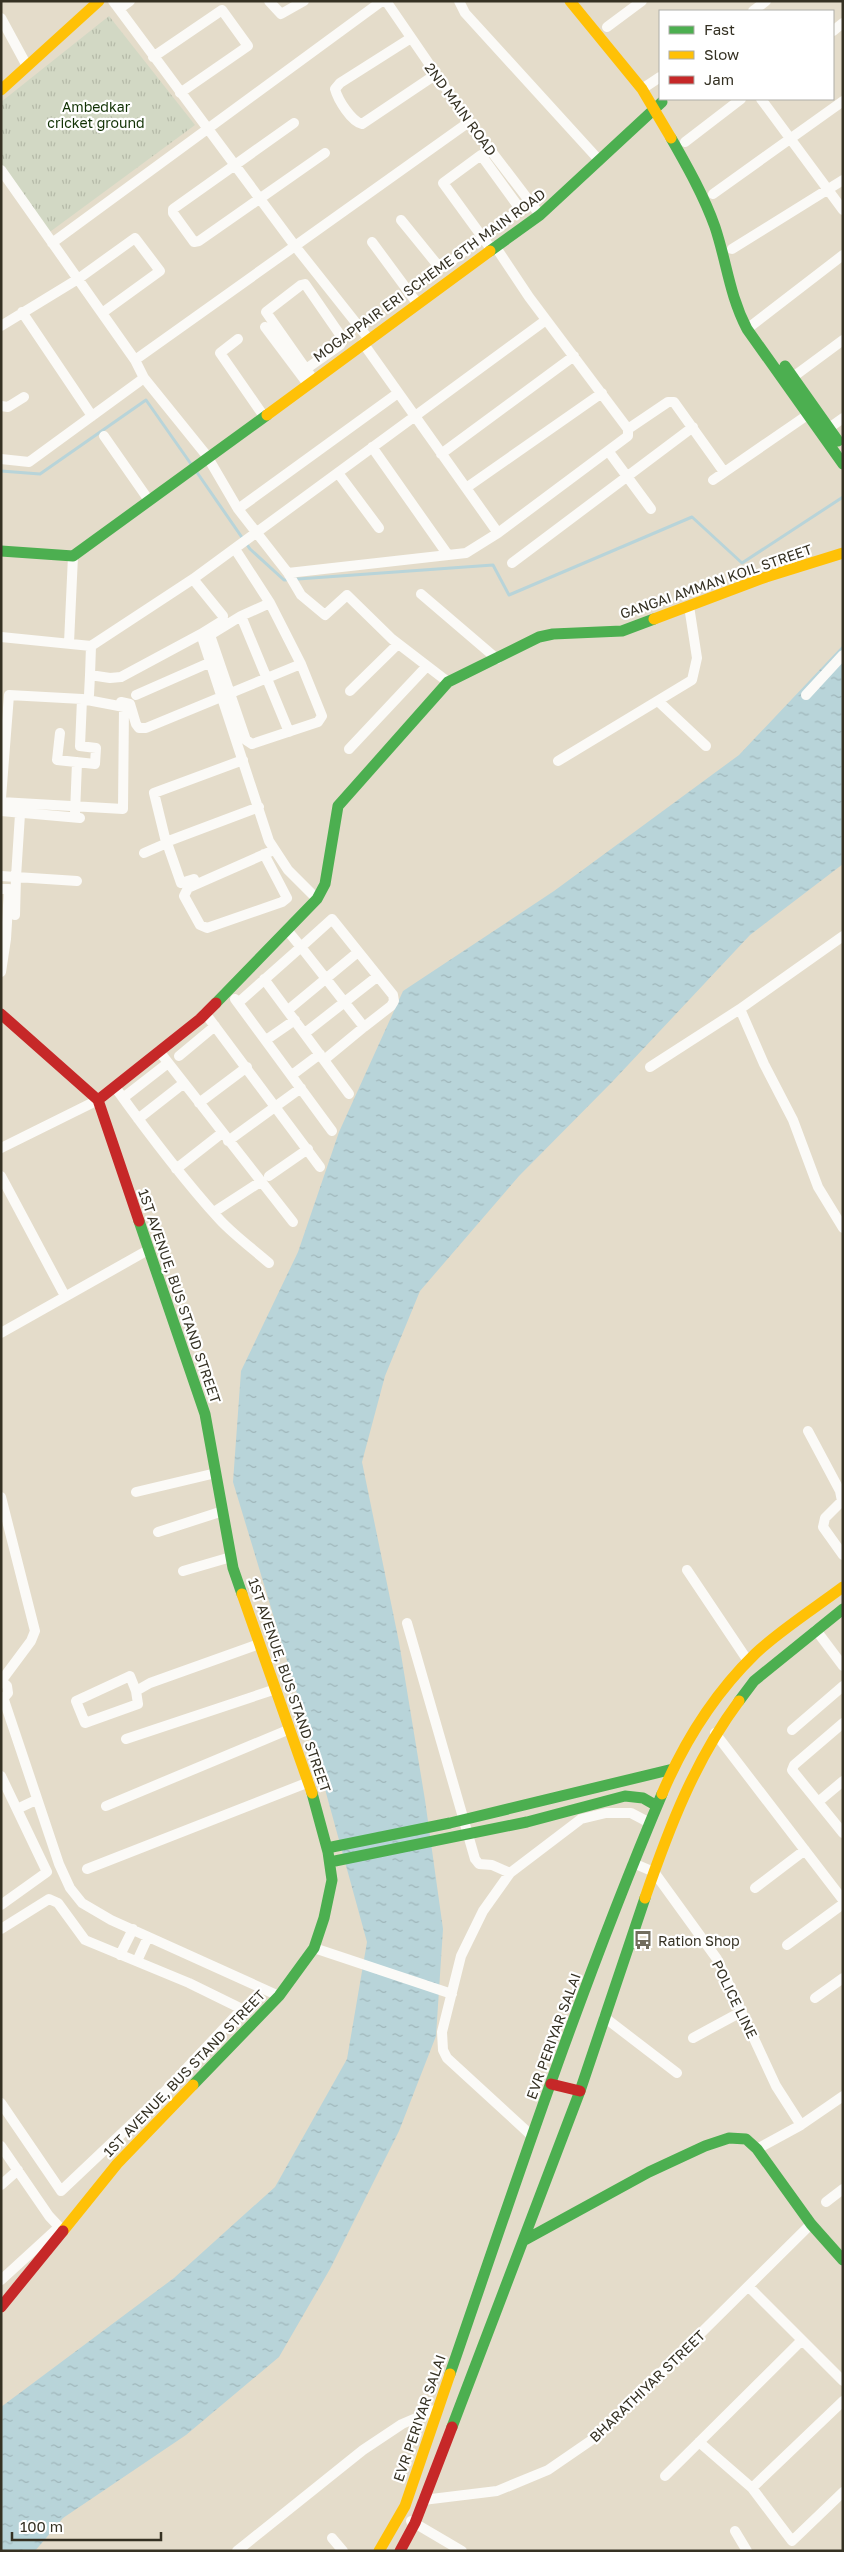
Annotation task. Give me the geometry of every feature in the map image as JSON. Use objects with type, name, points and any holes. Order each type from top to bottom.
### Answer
[{"type":"street","points":[[1,90],[99,1]]},
{"type":"street","points":[[130,1],[116,5],[180,93],[236,164],[365,341],[413,416],[498,533]]},
{"type":"street","points":[[269,1],[281,14],[304,1]]},
{"type":"street","points":[[52,243],[382,1]]},
{"type":"street","name":"2ND MAIN ROAD","points":[[386,1],[435,75],[540,215]]},
{"type":"street","points":[[459,1],[465,13],[599,160]]},
{"type":"street","points":[[570,1],[651,83]]},
{"type":"street","points":[[584,1],[651,83],[658,106],[703,199],[722,251],[734,306],[793,377],[843,448]]},
{"type":"street","points":[[607,27],[642,1]]},
{"type":"street","points":[[754,10],[766,1]]},
{"type":"street","points":[[153,57],[222,10],[248,46],[180,93]]},
{"type":"street","points":[[1,18],[27,66]]},
{"type":"street","points":[[411,38],[340,83],[335,89],[336,94],[353,118],[362,124],[435,75]]},
{"type":"street","points":[[685,142],[740,100]]},
{"type":"street","points":[[761,100],[843,210]]},
{"type":"street","points":[[713,194],[843,101]]},
{"type":"street","points":[[658,106],[685,142],[713,194],[732,249],[751,326],[806,416],[843,464]]},
{"type":"street","name":"MOGAPPAIR ERI SCHEME 6TH MAIN ROAD","points":[[73,556],[416,303],[540,215],[658,106]]},
{"type":"street","points":[[135,360],[469,122]]},
{"type":"street","points":[[294,123],[173,209],[173,212],[194,242],[199,241],[325,153]]},
{"type":"street","points":[[290,577],[466,553],[498,533],[628,436],[628,429],[602,393],[493,248],[482,237],[443,183],[481,155],[519,209],[482,237],[443,267],[437,268],[401,220]]},
{"type":"street","points":[[2,173],[135,360],[144,378],[205,458],[238,509],[246,541],[270,603],[301,664],[322,716],[318,722],[252,744],[248,743],[211,662],[201,634]]},
{"type":"street","points":[[732,249],[843,180]]},
{"type":"street","points":[[1,326],[78,279],[135,238],[160,269],[159,272],[102,313]]},
{"type":"street","points":[[372,242],[416,303]]},
{"type":"street","points":[[751,326],[843,255]]},
{"type":"street","points":[[306,369],[340,345],[343,339],[305,284],[300,284],[266,312],[306,369],[310,381]]},
{"type":"street","points":[[22,312],[92,416]]},
{"type":"street","points":[[1,638],[91,646],[193,579],[546,320]]},
{"type":"street","points":[[266,327],[310,381]]},
{"type":"street","points":[[238,339],[220,353],[263,415]]},
{"type":"street","points":[[793,377],[843,340]]},
{"type":"street","points":[[441,454],[574,356]]},
{"type":"street","points":[[1,459],[29,462],[144,378]]},
{"type":"street","points":[[238,509],[398,393]]},
{"type":"street","points":[[466,488],[602,393]]},
{"type":"street","points":[[1,406],[8,407],[24,397]]},
{"type":"street","points":[[628,429],[671,401],[676,403],[724,472]]},
{"type":"street","points":[[713,480],[806,416]]},
{"type":"street","points":[[829,428],[843,418]]},
{"type":"street","points":[[512,563],[692,427]]},
{"type":"street","points":[[104,436],[148,499]]},
{"type":"street","points":[[372,447],[448,555]]},
{"type":"street","points":[[609,452],[651,509]]},
{"type":"street","points":[[338,472],[379,528]]},
{"type":"street","points":[[246,541],[290,577],[301,595],[325,615],[348,595],[398,644],[448,682]]},
{"type":"street","points":[[1,551],[73,556],[69,643]]},
{"type":"street","name":"GANGAI AMMAN KOIL STREET","points":[[98,1100],[205,1013],[317,899],[325,884],[338,806],[448,682],[539,637],[622,631],[766,577],[843,553]]},
{"type":"street","points":[[90,675],[110,678],[121,677],[222,621],[223,616],[193,579]]},
{"type":"street","points":[[422,594],[497,659]]},
{"type":"street","points":[[270,603],[240,616],[210,635],[243,760],[259,807],[270,850],[288,898],[282,902],[207,928],[200,925],[184,896],[188,888],[270,850]]},
{"type":"street","points":[[558,760],[692,680],[697,658],[689,606]]},
{"type":"street","points":[[240,616],[289,732]]},
{"type":"street","points":[[350,691],[398,644]]},
{"type":"street","points":[[60,733],[58,760],[95,764],[96,748],[80,746],[90,675],[91,646]]},
{"type":"street","points":[[806,695],[843,655]]},
{"type":"street","points":[[136,695],[211,662]]},
{"type":"street","points":[[1,690],[86,697],[128,703],[132,708],[136,724],[139,728],[146,728],[301,664]]},
{"type":"street","points":[[349,749],[427,666]]},
{"type":"street","points":[[1,811],[20,814],[77,815],[123,809],[124,707],[86,697],[10,695],[1,800],[77,815]]},
{"type":"street","points":[[658,701],[706,746]]},
{"type":"street","points":[[243,760],[154,793],[167,843],[181,883],[185,884],[270,850]]},
{"type":"street","points":[[77,762],[77,815]]},
{"type":"street","points":[[144,853],[259,807]]},
{"type":"street","points":[[15,915],[20,814]]},
{"type":"street","points":[[270,850],[317,899]]},
{"type":"street","points":[[1,876],[76,881]]},
{"type":"street","points":[[1,889],[9,889],[1,972]]},
{"type":"street","points":[[238,1003],[332,919],[378,976],[394,1001],[391,1006],[322,1057],[292,1075]]},
{"type":"street","points":[[287,930],[364,1027]]},
{"type":"street","points":[[650,1067],[740,1010],[843,937]]},
{"type":"street","points":[[288,1010],[358,952]]},
{"type":"street","points":[[305,1033],[378,976]]},
{"type":"street","points":[[264,979],[349,1094]]},
{"type":"street","points":[[228,990],[332,1131]]},
{"type":"street","points":[[740,1010],[796,1128],[818,1187],[843,1228]]},
{"type":"street","points":[[205,1013],[277,1106],[320,1167]]},
{"type":"street","points":[[1,1014],[98,1100],[1,1148]]},
{"type":"street","points":[[266,1040],[295,1020]]},
{"type":"street","points":[[179,1056],[215,1026]]},
{"type":"street","points":[[159,1051],[225,1137],[265,1179],[293,1222]]},
{"type":"street","points":[[123,1098],[168,1063]]},
{"type":"street","points":[[199,1103],[247,1067]]},
{"type":"street","points":[[138,1119],[184,1083]]},
{"type":"street","points":[[115,1087],[176,1169],[214,1212],[269,1264]]},
{"type":"street","points":[[176,1169],[277,1106],[301,1088]]},
{"type":"street","name":"1ST AVENUE, BUS STAND STREET","points":[[1,2307],[61,2229],[117,2164],[278,1996],[314,1948],[324,1918],[332,1880],[327,1848],[309,1782],[259,1644],[231,1558],[205,1414],[98,1100]]},
{"type":"street","points":[[214,1212],[308,1149]]},
{"type":"street","points":[[1,1176],[65,1296]]},
{"type":"street","points":[[1,1333],[148,1250]]},
{"type":"street","points":[[808,1431],[840,1491],[842,1501],[825,1518],[823,1527],[843,1555]]},
{"type":"street","points":[[136,1492],[216,1473]]},
{"type":"street","points":[[1,1497],[35,1631],[31,1641],[2,1680],[7,1686],[8,1693],[3,1701],[36,1800],[59,1864],[70,1888],[82,1903],[111,1920],[278,1996]]},
{"type":"street","points":[[158,1532],[223,1511]]},
{"type":"street","points":[[183,1571],[231,1558]]},
{"type":"street","points":[[687,1570],[748,1661]]},
{"type":"street","name":"EVR PERIYAR SALAI","points":[[379,2551],[400,2518],[532,2136],[633,1863],[673,1769],[702,1717],[748,1661],[843,1587]]},
{"type":"street","points":[[400,2551],[415,2523],[580,2091],[654,1872],[685,1791],[715,1733],[754,1681],[843,1609]]},
{"type":"street","points":[[407,1623],[475,1859],[479,1864],[492,1865],[510,1873]]},
{"type":"street","points":[[816,1630],[843,1666]]},
{"type":"street","points":[[136,1691],[150,1683],[259,1644]]},
{"type":"street","points":[[130,1676],[136,1691],[138,1704],[84,1723],[76,1701],[130,1676]]},
{"type":"street","points":[[792,1730],[843,1686]]},
{"type":"street","points":[[126,1738],[276,1689]]},
{"type":"street","points":[[843,1723],[794,1765],[793,1774],[843,1833]]},
{"type":"street","points":[[106,1806],[290,1729]]},
{"type":"street","points":[[715,1733],[843,1900]]},
{"type":"street","points":[[327,1848],[468,1819],[673,1769]]},
{"type":"street","points":[[1,1776],[47,1872],[1,1905]]},
{"type":"street","points":[[818,1802],[843,1781]]},
{"type":"street","points":[[87,1869],[309,1782]]},
{"type":"street","points":[[330,1862],[518,1824],[625,1796],[643,1798],[658,1806]]},
{"type":"street","points":[[17,1809],[36,1800]]},
{"type":"street","points":[[532,2136],[447,2058],[443,2050],[442,2032],[461,1956],[468,1938],[483,1911],[510,1873],[581,1819],[606,1813],[631,1813],[650,1824]]},
{"type":"street","points":[[755,1888],[804,1850]]},
{"type":"street","points":[[633,1863],[654,1872]]},
{"type":"street","name":"POLICE LINE","points":[[654,1872],[717,1959],[776,2086],[801,2126]]},
{"type":"street","points":[[1,1929],[49,1900],[58,1903],[85,1940],[137,1961],[242,2009],[156,2101],[61,2191],[1,2103]]},
{"type":"street","points":[[787,1945],[843,1904]]},
{"type":"street","points":[[120,1955],[133,1929]]},
{"type":"street","points":[[137,1961],[148,1937]]},
{"type":"street","points":[[314,1948],[452,1994]]},
{"type":"street","points":[[815,1998],[843,1978]]},
{"type":"street","points":[[693,2038],[741,2012]]},
{"type":"street","points":[[604,2017],[677,2073]]},
{"type":"street","points":[[551,2084],[580,2091]]},
{"type":"street","points":[[757,2149],[801,2126],[843,2096]]},
{"type":"street","points":[[523,2241],[649,2172],[705,2146],[729,2138],[746,2139],[757,2149],[811,2224],[843,2260]]},
{"type":"street","points":[[1,2146],[61,2229],[1,2280]]},
{"type":"street","points":[[1,2185],[18,2170]]},
{"type":"street","points":[[826,2202],[843,2189]]},
{"type":"street","name":"BHARATHIYAR STREET","points":[[423,2500],[497,2491],[548,2470],[596,2437],[811,2224]]},
{"type":"street","points":[[749,2287],[843,2381]]},
{"type":"street","points":[[665,2476],[802,2340]]},
{"type":"street","points":[[752,2488],[843,2401]]},
{"type":"street","points":[[237,2551],[362,2450],[402,2424],[437,2409]]},
{"type":"street","points":[[699,2442],[752,2488],[792,2541],[843,2492]]},
{"type":"street","points":[[400,2518],[415,2523],[462,2551]]},
{"type":"street","points":[[735,2531],[747,2551]]},
{"type":"street","points":[[332,2538],[343,2551]]},
{"type":"green space","name":"Ambedkar cricket ground","points":[[109,16],[195,125],[47,234],[1,170],[1,102]]},
{"type":"water","points":[[843,645],[843,864],[750,935],[613,1081],[519,1176],[420,1291],[385,1376],[362,1462],[399,1642],[425,1800],[443,1929],[436,2036],[399,2131],[330,2269],[279,2357],[186,2435],[63,2518],[35,2551],[1,2551],[1,2407],[174,2278],[275,2187],[347,2059],[367,1942],[317,1760],[233,1482],[241,1371],[298,1252],[339,1132],[403,991],[554,891],[739,755]]},
{"type":"waterway","points":[[1,471],[40,474],[146,400],[191,464]]},
{"type":"waterway","points":[[196,471],[250,549],[284,580],[493,565],[509,595],[692,517],[742,563],[843,497]]},
{"type":"traffic: fast","points":[[490,251],[540,215],[662,102]]},
{"type":"traffic: fast","points":[[671,138],[711,215],[736,303],[747,329],[843,464]]},
{"type":"traffic: fast","points":[[785,366],[838,441]]},
{"type":"traffic: fast","points":[[1,551],[73,556],[267,415]]},
{"type":"traffic: fast","points":[[216,1003],[317,899],[325,884],[338,806],[448,682],[539,637],[553,634],[622,631],[654,619]]},
{"type":"traffic: fast","points":[[139,1221],[205,1414],[233,1568],[242,1594]]},
{"type":"traffic: fast","points":[[739,1701],[754,1681],[843,1609]]},
{"type":"traffic: fast","points":[[327,1848],[450,1823],[673,1769]]},
{"type":"traffic: fast","points":[[193,2085],[279,1996],[314,1948],[324,1918],[332,1880],[328,1852],[312,1793]]},
{"type":"traffic: fast","points":[[450,2374],[577,2009],[662,1794]]},
{"type":"traffic: fast","points":[[330,1862],[527,1822],[625,1796],[643,1798],[657,1806]]},
{"type":"traffic: fast","points":[[452,2427],[580,2091],[645,1898]]},
{"type":"traffic: fast","points":[[523,2241],[649,2172],[705,2146],[729,2138],[746,2139],[757,2149],[811,2224],[843,2260]]},
{"type":"traffic: slow","points":[[1,90],[99,1]]},
{"type":"traffic: slow","points":[[570,1],[642,89],[671,138]]},
{"type":"traffic: slow","points":[[267,415],[490,251]]},
{"type":"traffic: slow","points":[[654,619],[766,577],[843,553]]},
{"type":"traffic: slow","points":[[662,1794],[690,1737],[726,1685],[755,1654],[775,1637],[843,1587]]},
{"type":"traffic: slow","points":[[242,1594],[312,1793]]},
{"type":"traffic: slow","points":[[645,1898],[684,1795],[709,1747],[739,1701]]},
{"type":"traffic: slow","points":[[63,2231],[117,2164],[193,2085]]},
{"type":"traffic: slow","points":[[379,2551],[405,2506],[450,2374]]},
{"type":"traffic: jam","points":[[98,1100],[200,1019],[216,1003]]},
{"type":"traffic: jam","points":[[1,1014],[98,1100],[139,1221]]},
{"type":"traffic: jam","points":[[551,2084],[580,2091]]},
{"type":"traffic: jam","points":[[1,2307],[63,2231]]},
{"type":"traffic: jam","points":[[400,2551],[415,2523],[452,2427]]},
{"type":"place","name":"Ration Shop","points":[[643,1940]]}]
